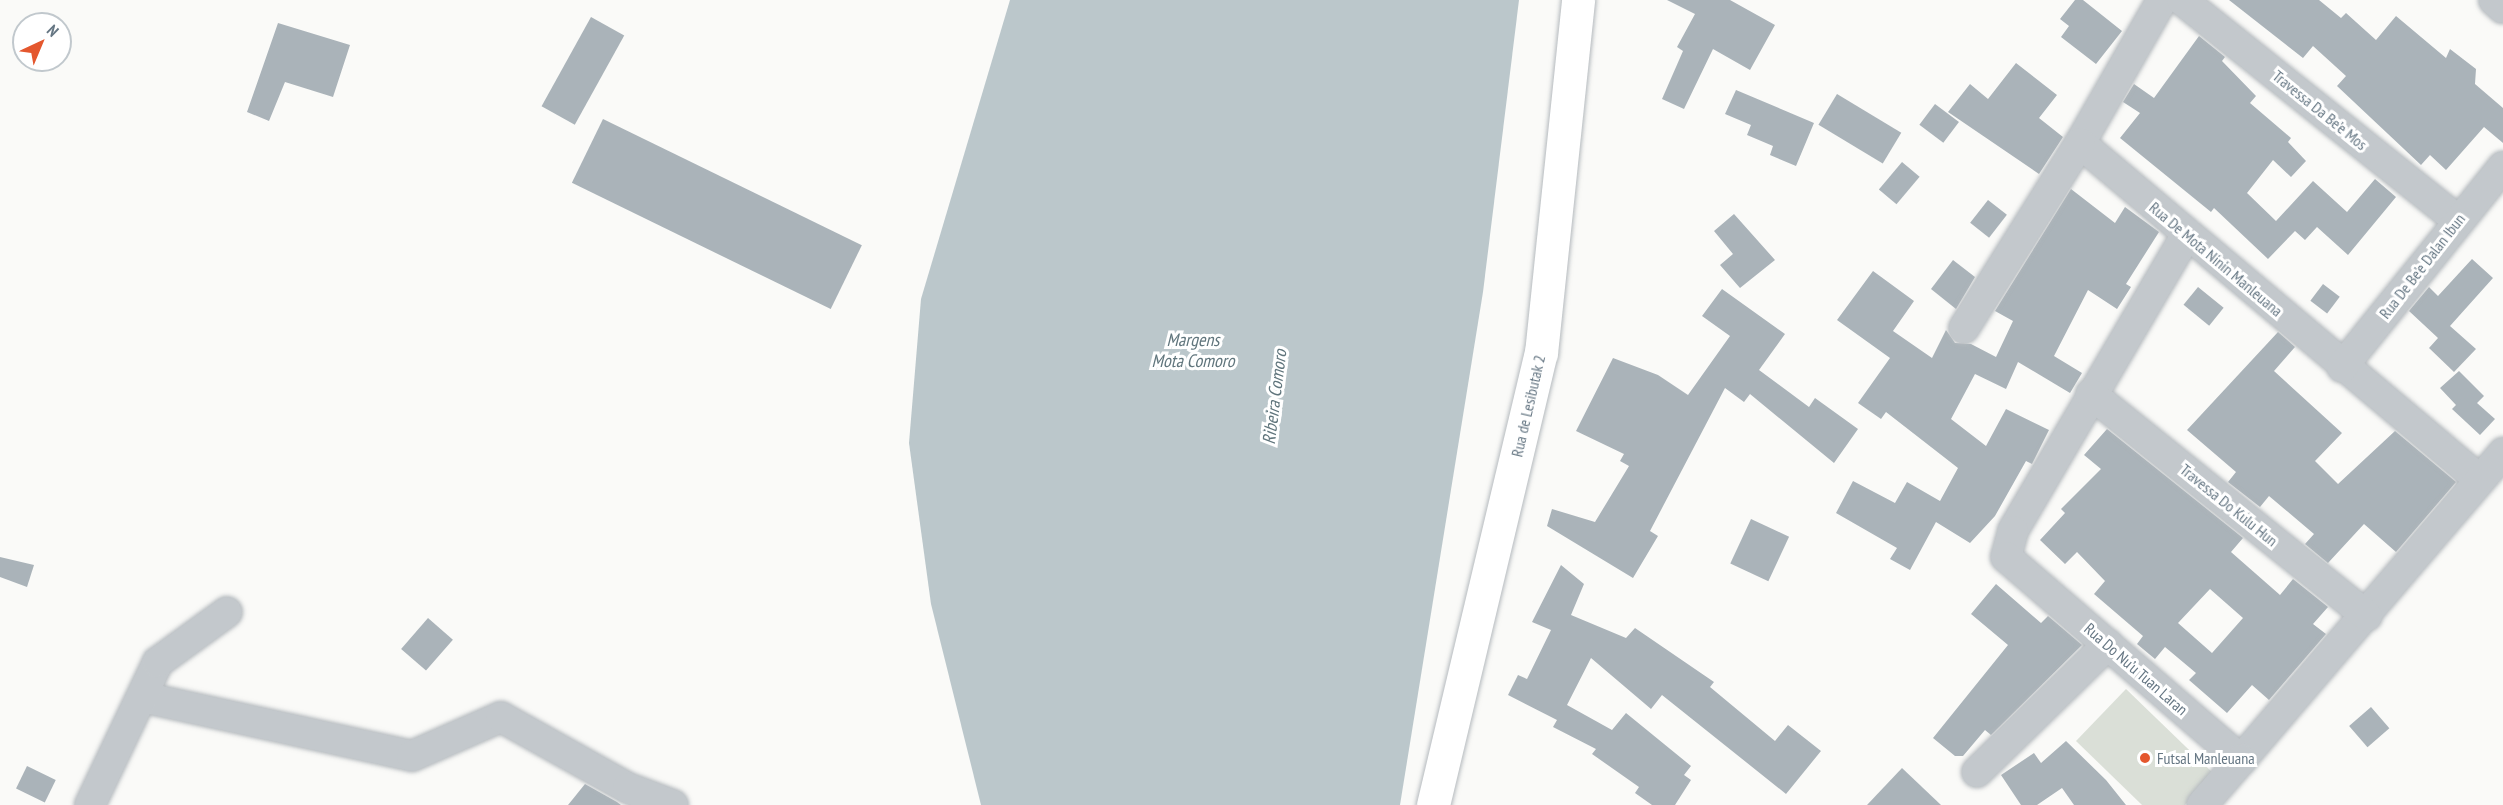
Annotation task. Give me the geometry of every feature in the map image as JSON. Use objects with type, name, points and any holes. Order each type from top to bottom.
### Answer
[{"type":"main road","name":"Rua de Lesibutak 2","points":[[1433,805],[1541,353],[1578,0]]},
{"type":"street","points":[[1964,328],[2080,143],[2162,0]]},
{"type":"street","name":"Travessa Da Be’e Mos","points":[[2182,0],[2458,220]]},
{"type":"street","points":[[2494,0],[2503,8]]},
{"type":"street","name":"Rua De Mota Ninin Manleuana","points":[[2080,143],[2342,367],[2480,480]]},
{"type":"street","name":"Rua De Be’e Dalan Ibun","points":[[2342,367],[2458,220],[2503,167]]},
{"type":"street","name":"Rua Do Nu’u Tuan Laran","points":[[2187,234],[2091,394],[2013,531],[2006,557],[2241,760]]},
{"type":"street","name":"Travessa Do Kulu Hun","points":[[2091,394],[2367,616]]},
{"type":"street","points":[[2202,805],[2367,616],[2503,453]]},
{"type":"street","points":[[90,805],[158,662],[227,612]]},
{"type":"street","points":[[1977,772],[2108,644]]},
{"type":"street","points":[[142,697],[412,756],[501,717],[628,788],[673,805]]},
{"type":"shaded area","name":"Futsal Manleuana","points":[[2126,689],[2214,774],[2185,805],[2142,805],[2076,741]]},
{"type":"water","name":"Margens Mota Comoro","points":[[1010,0],[1519,0],[1483,292],[1400,805],[981,805],[931,604],[909,443],[921,299]]},
{"type":"building","points":[[1667,0],[1730,0],[1775,25],[1750,70],[1713,49],[1684,109],[1662,99],[1683,51],[1677,47],[1695,14]]},
{"type":"building","points":[[2075,0],[2083,0],[2122,31],[2096,64],[2061,37],[2069,26],[2060,19]]},
{"type":"building","points":[[2229,0],[2319,0],[2341,18],[2346,13],[2376,40],[2396,16],[2446,58],[2450,49],[2476,69],[2475,84],[2503,108],[2503,143],[2484,127],[2446,170],[2430,155],[2421,165],[2337,86],[2346,76],[2313,46],[2303,58]]},
{"type":"building","points":[[591,17],[624,35],[575,125],[542,106]]},
{"type":"building","points":[[278,23],[350,45],[333,97],[285,82],[269,121],[247,112]]},
{"type":"building","points":[[2199,36],[2225,57],[2222,61],[2256,96],[2250,103],[2291,138],[2288,142],[2306,161],[2291,177],[2273,160],[2247,193],[2276,221],[2313,181],[2347,212],[2375,179],[2396,197],[2348,255],[2317,227],[2305,240],[2295,231],[2268,259],[2214,208],[2211,212],[2120,138],[2140,113],[2123,102],[2134,84],[2154,98]]},
{"type":"building","points":[[2016,63],[2057,95],[2039,118],[2063,137],[2039,174],[1948,112],[1970,84],[1988,99]]},
{"type":"building","points":[[1736,90],[1814,123],[1796,166],[1770,155],[1773,146],[1747,135],[1751,125],[1725,114]]},
{"type":"building","points":[[1837,94],[1901,133],[1883,163],[1818,125]]},
{"type":"building","points":[[1935,104],[1959,122],[1943,143],[1919,125]]},
{"type":"building","points":[[603,119],[862,245],[831,309],[572,183]]},
{"type":"building","points":[[1902,162],[1920,177],[1896,204],[1879,190]]},
{"type":"building","points":[[2071,189],[2115,223],[2125,207],[2159,232],[2126,284],[2131,287],[2117,309],[2088,290],[2054,356],[2082,373],[2070,393],[2018,362],[2006,389],[1975,374],[1951,419],[1986,446],[2006,409],[2049,430],[2032,464],[2026,461],[1995,516],[1970,543],[1936,522],[1910,570],[1890,559],[1897,548],[1836,513],[1853,481],[1895,503],[1907,482],[1940,501],[1958,468],[1886,412],[1881,419],[1858,403],[1890,358],[1837,320],[1873,271],[1914,301],[1893,331],[1932,358],[1946,330],[1955,343],[1971,344],[1996,357],[2013,321],[1995,311]]},
{"type":"building","points":[[1988,200],[2007,215],[1989,238],[1970,223]]},
{"type":"building","points":[[1734,214],[1775,260],[1740,288],[1720,265],[1733,254],[1714,231]]},
{"type":"building","points":[[2472,259],[2493,278],[2450,326],[2476,349],[2454,372],[2429,348],[2438,338],[2409,311],[2429,287],[2438,296]]},
{"type":"building","points":[[1953,260],[1975,277],[1956,309],[1931,289]]},
{"type":"building","points":[[2323,284],[2340,297],[2327,313],[2310,301]]},
{"type":"building","points":[[2198,287],[2224,308],[2209,326],[2184,305]]},
{"type":"building","points":[[1722,289],[1785,334],[1759,370],[1809,407],[1815,398],[1858,429],[1834,463],[1750,394],[1744,402],[1725,388],[1650,531],[1658,536],[1633,578],[1547,526],[1552,509],[1595,522],[1629,466],[1620,461],[1624,454],[1576,431],[1613,358],[1658,375],[1688,395],[1730,336],[1702,316]]},
{"type":"building","points":[[2278,332],[2295,347],[2274,371],[2342,433],[2315,461],[2338,484],[2395,431],[2456,482],[2396,552],[2364,524],[2328,563],[2305,544],[2314,534],[2269,496],[2260,507],[2228,482],[2236,472],[2187,430]]},
{"type":"building","points":[[2459,371],[2484,396],[2477,403],[2495,419],[2480,435],[2452,409],[2456,405],[2440,388]]},
{"type":"building","points":[[2107,429],[2243,538],[2231,552],[2280,595],[2293,579],[2328,607],[2313,624],[2326,634],[2269,700],[2252,685],[2227,713],[2189,680],[2196,673],[2165,647],[2155,659],[2137,644],[2143,636],[2094,594],[2105,581],[2077,552],[2065,564],[2040,540],[2065,513],[2061,509],[2101,469],[2084,455]],"holes":[[[2210,589],[2243,618],[2212,653],[2178,623]]]},
{"type":"building","points":[[1751,519],[1789,537],[1768,581],[1730,563]]},
{"type":"building","points":[[0,557],[34,565],[27,587],[0,577]]},
{"type":"building","points":[[1561,565],[1584,584],[1571,615],[1626,638],[1635,628],[1714,682],[1710,687],[1775,741],[1788,725],[1821,751],[1786,794],[1662,695],[1651,709],[1591,658],[1567,705],[1612,730],[1626,713],[1691,766],[1684,775],[1691,780],[1675,805],[1652,805],[1635,793],[1639,787],[1592,754],[1596,749],[1553,727],[1557,720],[1508,695],[1518,675],[1527,679],[1551,630],[1532,622]]},
{"type":"building","points":[[1996,584],[2041,623],[2048,616],[2082,645],[1991,735],[1985,730],[1963,756],[1955,756],[1933,738],[2008,645],[1971,614]]},
{"type":"building","points":[[428,618],[453,640],[426,671],[401,649]]},
{"type":"building","points":[[2371,707],[2389,728],[2367,747],[2349,726]]},
{"type":"building","points":[[2066,741],[2106,780],[2126,805],[2074,805],[2062,788],[2037,805],[2021,805],[2001,775],[2034,753],[2041,763]]},
{"type":"building","points":[[27,766],[56,780],[45,802],[16,788]]},
{"type":"building","points":[[1902,768],[1941,805],[1867,805]]},
{"type":"building","points":[[585,784],[617,802],[621,805],[568,805]]},
{"type":"place","name":"Futsal Manleuana","points":[[2145,758]]},
{"type":"water label","name":"Ribeira Comoro","points":[[1275,397]]}]
